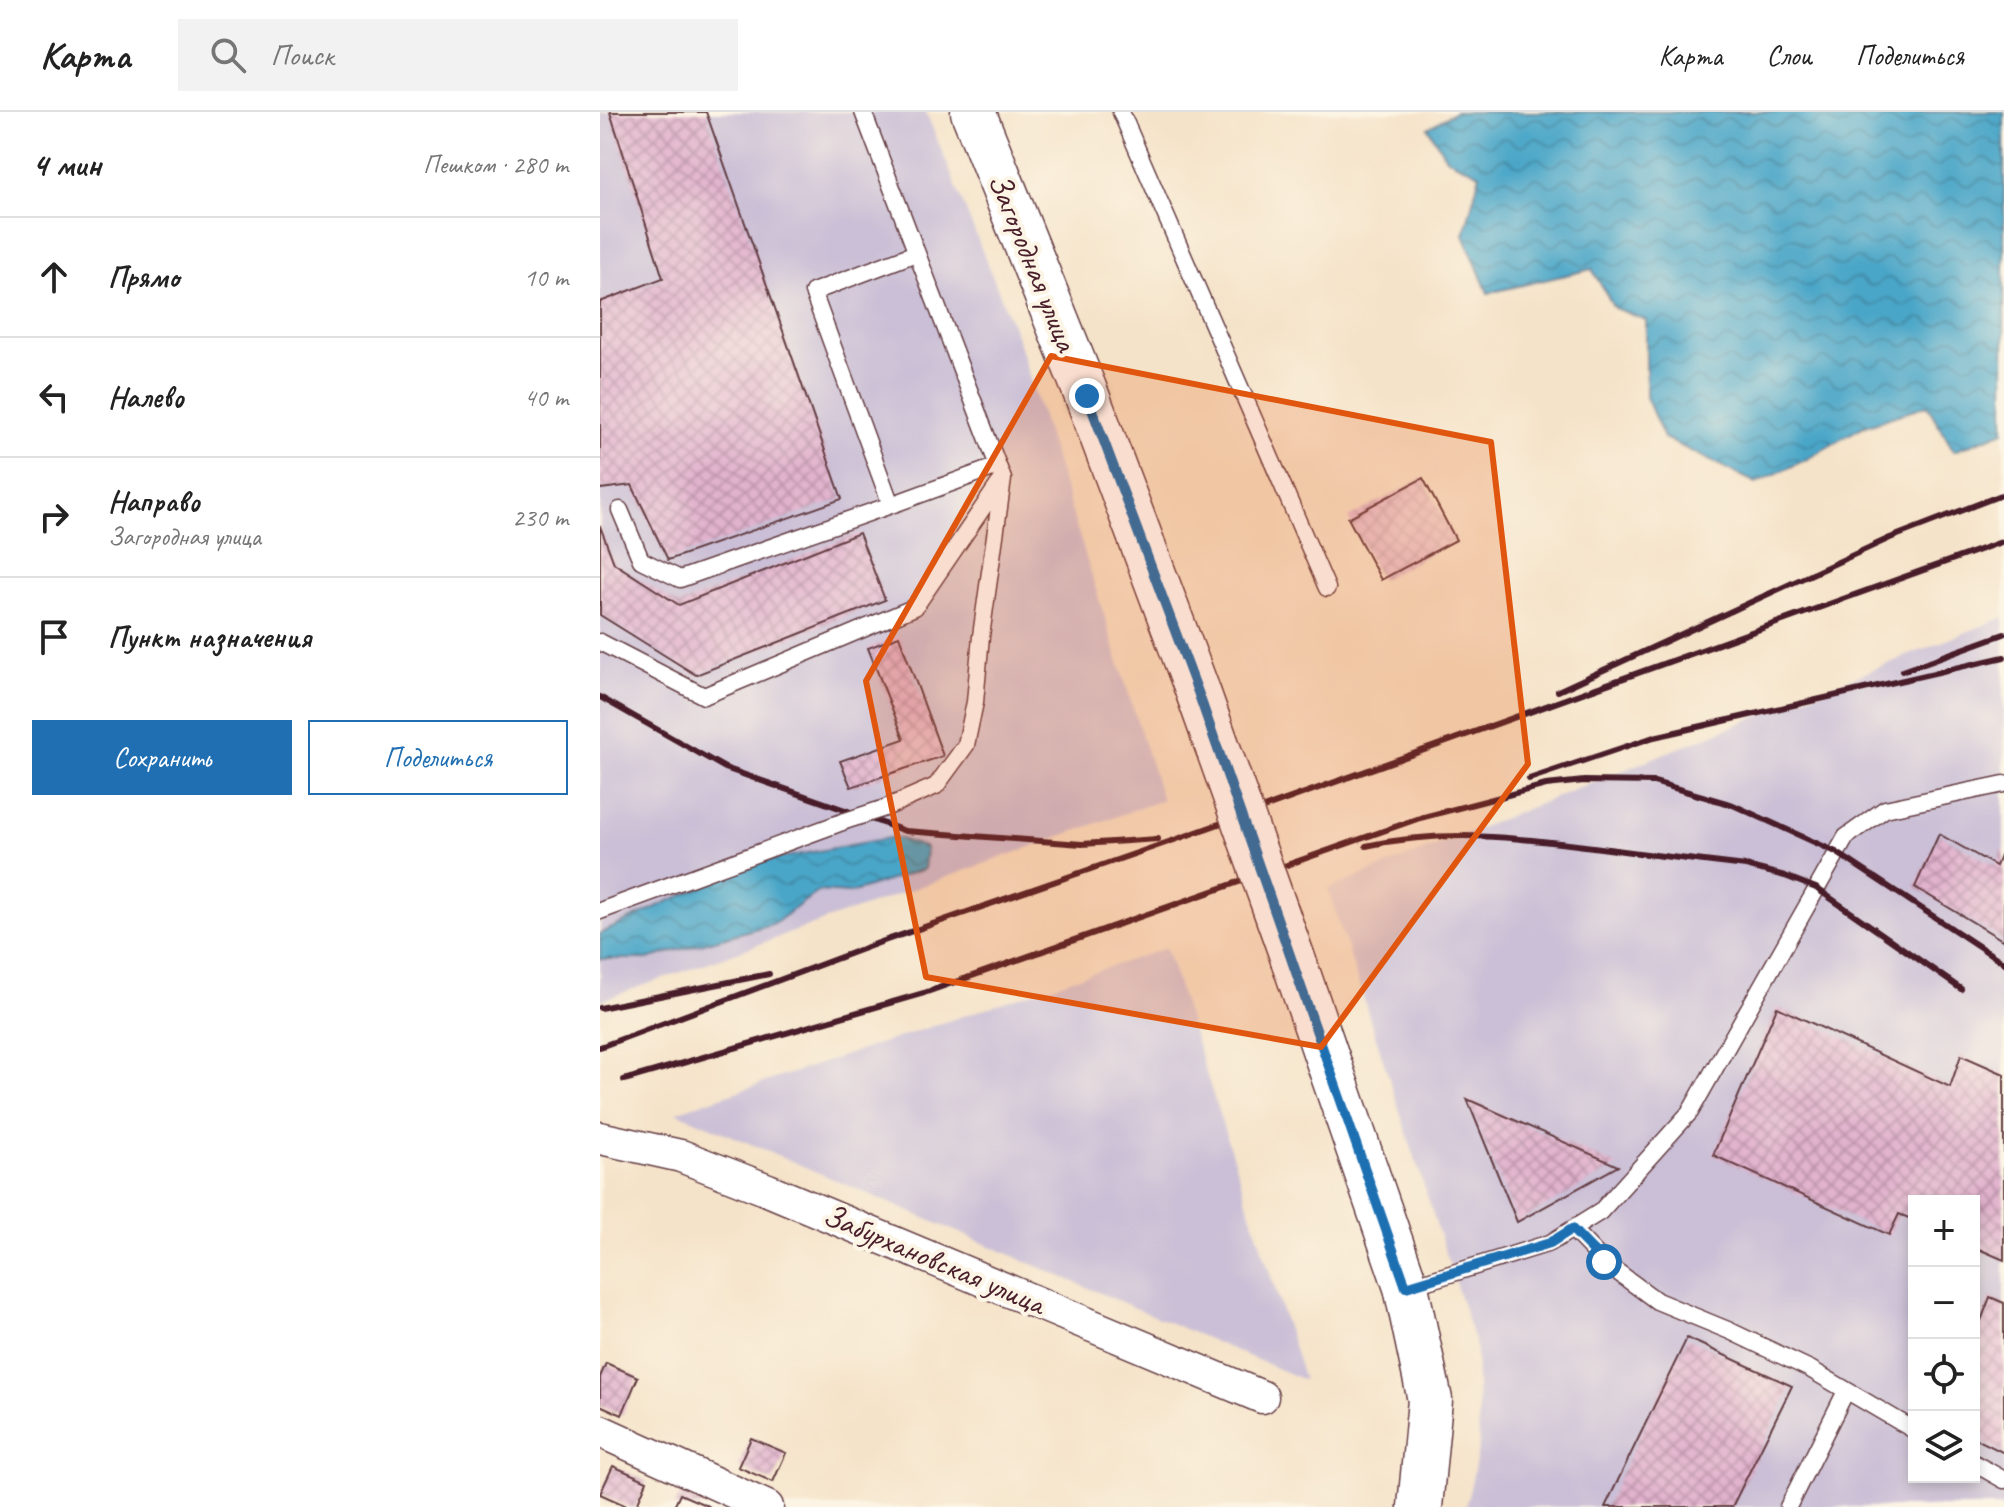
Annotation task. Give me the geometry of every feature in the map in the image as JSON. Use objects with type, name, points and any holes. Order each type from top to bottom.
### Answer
[{"type":"main road","name":"Загородная улица","points":[[973,112],[1087,396],[1198,692],[1406,1287],[1430,1400],[1420,1507]]},
{"type":"street","name":"Забурхановская улица","points":[[600,1138],[681,1156],[768,1190],[1262,1397]]},
{"type":"street","points":[[600,1431],[767,1507]]},
{"type":"lane","points":[[600,911],[885,808],[936,786],[966,745],[975,702],[1000,473],[863,112]]},
{"type":"lane","points":[[1121,112],[1327,588]]},
{"type":"lane","points":[[891,505],[813,292],[916,253]]},
{"type":"lane","points":[[620,510],[641,560],[680,579],[891,505],[1000,473]]},
{"type":"lane","points":[[600,642],[704,696],[915,607],[1000,473]]},
{"type":"lane","points":[[1406,1287],[1550,1243],[1600,1212],[1690,1112],[1846,837],[1885,809],[2004,784]]},
{"type":"lane","points":[[1572,1229],[1604,1262],[1657,1301],[1784,1356],[1908,1427]]},
{"type":"lane","points":[[1788,1507],[1846,1391]]},
{"type":"lane","points":[[1980,1466],[2004,1480]]},
{"type":"highlighted area","points":[[1051,356],[1491,442],[1528,764],[1321,1047],[926,977],[866,681]]},
{"type":"shaded area","points":[[600,112],[926,112],[1017,337],[1162,800],[600,1001]]},
{"type":"shaded area","points":[[2004,617],[2004,1507],[1466,1507],[1479,1446],[1476,1347],[1328,889]]},
{"type":"shaded area","points":[[1166,948],[1304,1380],[676,1112]]},
{"type":"water","points":[[1455,112],[2004,112],[2004,431],[1954,451],[1927,405],[1862,427],[1805,460],[1756,483],[1664,438],[1646,397],[1646,320],[1614,308],[1592,269],[1488,293],[1464,235],[1480,174],[1446,158],[1428,128]]},
{"type":"water","points":[[895,837],[926,848],[924,869],[850,893],[818,891],[775,923],[647,959],[600,959],[600,934],[764,861]]},
{"type":"building","points":[[610,112],[706,112],[842,499],[668,560],[632,485],[600,489],[600,302],[663,278]]},
{"type":"building","points":[[1423,478],[1456,540],[1381,580],[1348,518]]},
{"type":"building","points":[[600,526],[614,563],[679,605],[859,533],[885,600],[696,675],[600,615]]},
{"type":"building","points":[[899,636],[943,756],[851,787],[840,761],[904,739],[868,648]]},
{"type":"building","points":[[1939,834],[1996,866],[2004,846],[2004,941],[1915,887]]},
{"type":"building","points":[[1777,1007],[1950,1087],[1961,1055],[2004,1074],[2004,1260],[1980,1250],[1980,1195],[1908,1195],[1908,1218],[1899,1214],[1889,1235],[1713,1155]]},
{"type":"building","points":[[1467,1099],[1618,1166],[1517,1222]]},
{"type":"building","points":[[1990,1297],[2004,1303],[2004,1453],[1980,1441],[1980,1323]]},
{"type":"building","points":[[1687,1338],[1792,1386],[1732,1507],[1605,1507]]},
{"type":"building","points":[[606,1363],[638,1377],[622,1415],[600,1405],[600,1377]]},
{"type":"building","points":[[751,1438],[786,1453],[773,1482],[738,1467]]},
{"type":"building","points":[[613,1466],[647,1481],[636,1507],[600,1494]]},
{"type":"building","points":[[680,1494],[710,1507],[674,1507]]},
{"type":"railway","points":[[1558,691],[1890,538],[2004,494]]},
{"type":"railway","points":[[600,1047],[881,942],[1180,838],[2004,541]]},
{"type":"railway","points":[[1902,671],[2004,634]]},
{"type":"railway","points":[[1529,779],[1654,737],[2004,657]]},
{"type":"railway","points":[[600,697],[725,768],[905,831],[1082,844],[1158,839]]},
{"type":"railway","points":[[624,1080],[924,993],[1420,818],[1546,785],[1584,781],[1654,782],[1733,805],[1836,852],[2004,963]]},
{"type":"railway","points":[[1366,846],[1424,838],[1480,836],[1564,843],[1746,866],[1816,888],[1961,989]]},
{"type":"railway","points":[[600,1008],[769,974]]},
{"type":"route","points":[[1087,396],[1198,692],[1406,1287],[1550,1243],[1572,1229],[1604,1262]]}]
